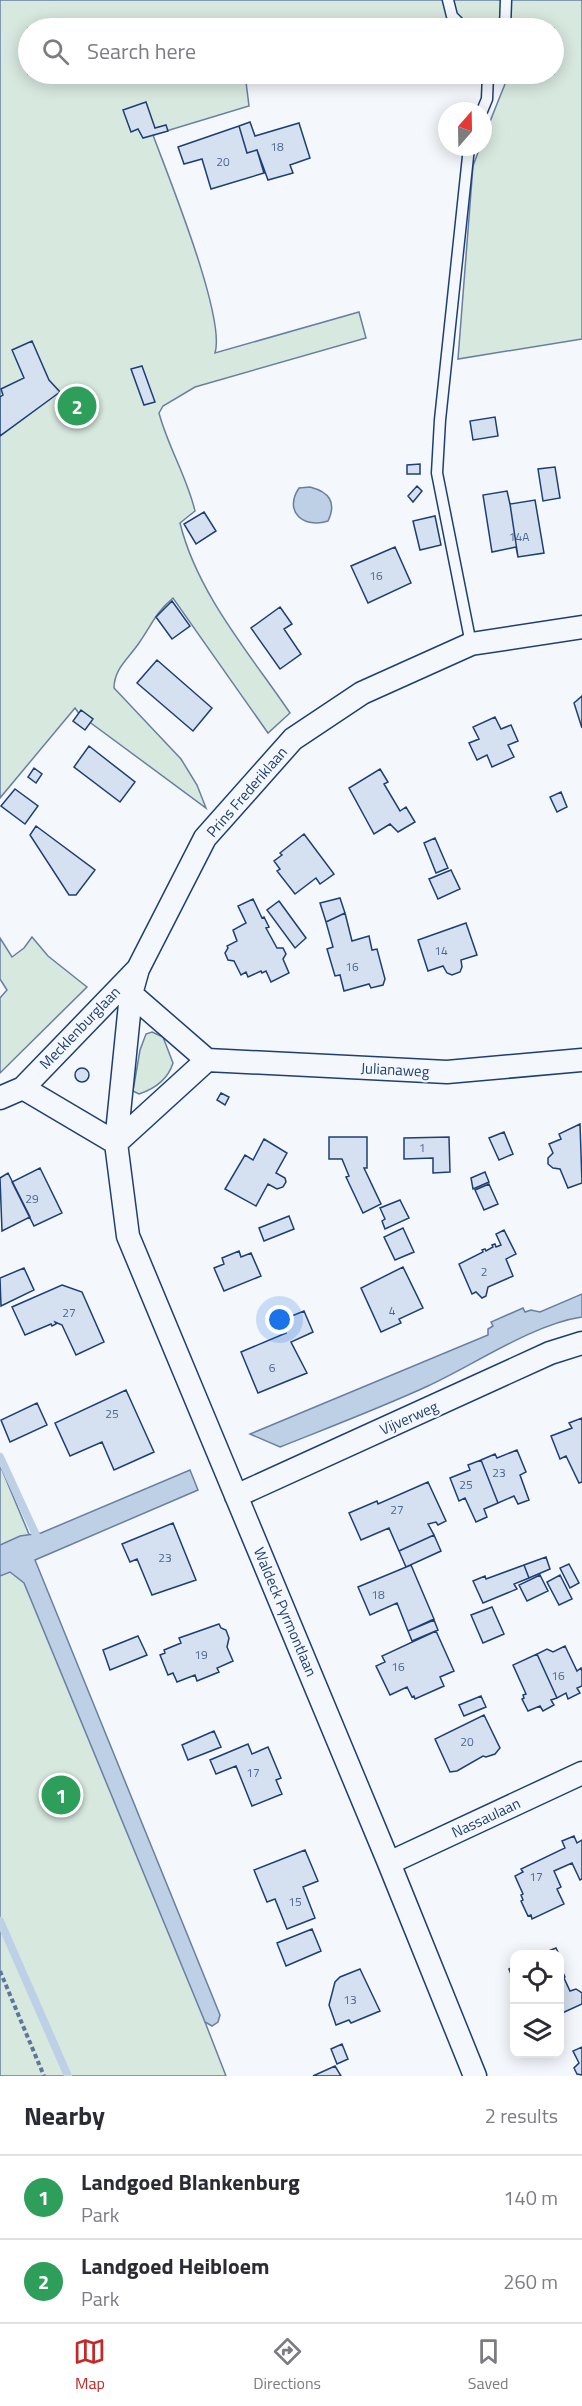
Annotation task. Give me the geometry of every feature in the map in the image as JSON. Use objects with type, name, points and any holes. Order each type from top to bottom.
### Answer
[{"type":"street","name":"Prins Frederiklaan","points":[[116,1143],[131,994],[138,969],[205,838],[293,739],[362,693],[471,644],[582,627]]},
{"type":"street","name":"Mecklenburglaan","points":[[0,1098],[23,1088],[138,969]]},
{"type":"street","points":[[23,1088],[116,1143],[207,1060],[131,994]]},
{"type":"street","name":"Julianaweg","points":[[207,1060],[447,1072],[582,1060]]},
{"type":"street","name":"Waldeck Pyrmontlaan","points":[[116,1143],[128,1236],[389,1863],[475,2076]]},
{"type":"street","name":"Vijverweg","points":[[236,1496],[550,1353],[582,1343]]},
{"type":"street","name":"Nassaulaan","points":[[389,1863],[582,1773]]},
{"type":"lane","points":[[448,0],[454,18]]},
{"type":"lane","points":[[505,18],[506,0]]},
{"type":"lane","points":[[486,102],[488,84]]},
{"type":"lane","points":[[468,156],[440,420],[437,473],[471,644]]},
{"type":"path","points":[[0,1971],[44,2076]]},
{"type":"shaded area","points":[[0,0],[582,0],[582,339],[458,359],[473,166],[477,156],[492,156],[492,116],[505,84],[564,84],[564,18],[18,18],[18,84],[246,84],[249,106],[153,135],[204,279],[216,335],[215,353],[359,312],[366,338],[195,387],[163,406],[159,413],[195,511],[180,523],[188,549],[226,622],[290,713],[268,733],[173,598],[154,619],[122,664],[116,675],[114,688],[181,759],[197,785],[206,808],[80,715],[75,708],[0,798]]},
{"type":"shaded area","points":[[32,937],[48,956],[87,987],[0,1073],[0,998],[7,990],[0,979],[0,938],[12,957],[24,948]]},
{"type":"shaded area","points":[[152,1032],[163,1037],[173,1063],[168,1074],[160,1083],[139,1094],[133,1091],[140,1050],[146,1034]]},
{"type":"shaded area","points":[[0,1465],[31,1539],[32,1579],[212,2014],[205,2022],[226,2076],[0,2076]]},
{"type":"water","points":[[310,487],[322,492],[330,499],[332,508],[328,521],[311,523],[298,516],[295,511],[293,504],[299,488]]},
{"type":"water","points":[[582,1294],[582,1317],[563,1321],[524,1336],[392,1402],[280,1447],[250,1434],[488,1335],[488,1329],[493,1326],[491,1322],[523,1308],[525,1312],[531,1310],[540,1312]]},
{"type":"water","points":[[190,1470],[198,1490],[35,1560],[220,2015],[218,2022],[212,2026],[205,2022],[24,1583],[10,1572],[0,1576],[0,1545],[20,1536],[41,1533]]},
{"type":"building","points":[[146,102],[155,128],[166,125],[168,131],[143,138],[138,129],[131,132],[123,110]]},
{"type":"building","points":[[250,122],[255,136],[299,123],[310,158],[290,165],[293,173],[268,180],[257,150],[247,153],[239,126]]},
{"type":"building","points":[[239,126],[247,153],[257,150],[264,173],[211,189],[202,159],[184,164],[178,147]]},
{"type":"building","points":[[32,341],[49,380],[60,392],[0,436],[0,397],[3,395],[1,389],[24,378],[12,350]]},
{"type":"building","points":[[142,366],[155,402],[144,405],[131,369]]},
{"type":"building","points":[[495,417],[498,436],[473,440],[470,421]]},
{"type":"building","points":[[420,464],[420,474],[407,474],[407,465]]},
{"type":"building","points":[[555,467],[560,498],[543,501],[538,469]]},
{"type":"building","points":[[417,486],[422,491],[413,502],[408,496]]},
{"type":"building","points":[[507,491],[518,557],[516,547],[492,552],[483,495]]},
{"type":"building","points":[[535,500],[544,553],[518,557],[510,504]]},
{"type":"building","points":[[204,512],[216,531],[196,544],[184,524]]},
{"type":"building","points":[[435,516],[441,545],[420,550],[413,521]]},
{"type":"building","points":[[395,547],[411,583],[368,603],[351,566]]},
{"type":"building","points":[[172,601],[190,626],[172,639],[156,617]]},
{"type":"building","points":[[280,607],[292,624],[284,629],[301,654],[280,669],[251,628]]},
{"type":"building","points":[[157,660],[212,708],[193,731],[137,683]]},
{"type":"building","points":[[582,696],[582,728],[574,703]]},
{"type":"building","points":[[81,710],[93,719],[85,730],[73,721]]},
{"type":"building","points":[[495,717],[501,729],[511,725],[518,741],[508,745],[514,757],[492,767],[487,755],[477,760],[469,743],[479,739],[473,727]]},
{"type":"building","points":[[89,746],[135,782],[120,802],[74,767]]},
{"type":"building","points":[[34,768],[42,774],[36,783],[28,777]]},
{"type":"building","points":[[380,769],[388,782],[384,784],[400,811],[406,807],[415,822],[398,832],[390,824],[374,834],[349,788]]},
{"type":"building","points":[[15,789],[38,806],[25,824],[1,806]]},
{"type":"building","points":[[561,792],[567,807],[557,812],[550,797]]},
{"type":"building","points":[[36,826],[95,870],[76,895],[69,895],[30,835]]},
{"type":"building","points":[[304,834],[334,874],[320,884],[316,878],[295,894],[277,871],[280,869],[274,861],[282,855],[280,853]]},
{"type":"building","points":[[435,838],[448,868],[436,873],[424,843]]},
{"type":"building","points":[[451,870],[460,889],[438,899],[429,879]]},
{"type":"building","points":[[340,898],[345,913],[326,922],[320,903]]},
{"type":"building","points":[[253,899],[269,927],[266,928],[277,948],[283,948],[286,954],[283,959],[289,973],[271,982],[266,971],[248,977],[246,972],[241,975],[234,961],[228,960],[225,953],[227,946],[237,941],[233,930],[246,923],[238,906]]},
{"type":"building","points":[[279,901],[306,938],[295,948],[267,910]]},
{"type":"building","points":[[345,913],[352,941],[369,936],[372,950],[377,949],[385,979],[383,985],[371,988],[369,984],[344,991],[340,975],[335,976],[327,949],[333,947],[326,922]]},
{"type":"building","points":[[466,923],[477,955],[461,960],[460,972],[452,975],[447,973],[443,966],[428,971],[418,940]]},
{"type":"building","points":[[79,1068],[85,1068],[89,1075],[85,1082],[79,1082],[75,1078],[75,1072]]},
{"type":"building","points":[[221,1093],[229,1097],[225,1105],[217,1100]]},
{"type":"building","points":[[580,1124],[582,1183],[568,1188],[560,1169],[548,1164],[548,1158],[553,1153],[549,1144],[561,1139],[559,1134]]},
{"type":"building","points":[[504,1132],[513,1154],[499,1160],[489,1138]]},
{"type":"building","points":[[329,1137],[367,1137],[367,1168],[364,1168],[381,1204],[363,1213],[346,1177],[349,1176],[342,1159],[329,1159]]},
{"type":"building","points":[[449,1137],[450,1172],[433,1173],[433,1158],[404,1159],[404,1138]]},
{"type":"building","points":[[264,1139],[287,1153],[276,1173],[285,1178],[286,1182],[283,1187],[277,1189],[268,1184],[256,1206],[225,1189],[245,1155],[253,1160]]},
{"type":"building","points":[[40,1168],[62,1213],[34,1226],[12,1182]]},
{"type":"building","points":[[485,1172],[489,1182],[473,1189],[471,1178]]},
{"type":"building","points":[[8,1173],[30,1217],[2,1231],[0,1178]]},
{"type":"building","points":[[489,1184],[498,1204],[484,1210],[475,1190]]},
{"type":"building","points":[[400,1200],[409,1218],[385,1229],[382,1221],[385,1219],[380,1208]]},
{"type":"building","points":[[289,1216],[294,1229],[264,1241],[259,1228]]},
{"type":"building","points":[[403,1228],[414,1252],[395,1260],[384,1237]]},
{"type":"building","points":[[504,1230],[516,1254],[506,1259],[513,1276],[488,1287],[486,1296],[482,1298],[476,1292],[472,1294],[459,1264],[483,1252],[482,1250],[486,1251],[493,1247],[492,1245],[495,1244],[496,1247],[501,1245],[496,1234]]},
{"type":"building","points":[[239,1251],[241,1257],[251,1253],[261,1276],[224,1291],[214,1268],[224,1264],[222,1258]]},
{"type":"building","points":[[403,1267],[423,1308],[399,1319],[401,1323],[381,1332],[361,1288]]},
{"type":"building","points":[[24,1268],[34,1290],[1,1306],[0,1278]]},
{"type":"building","points":[[62,1285],[82,1292],[104,1342],[76,1355],[62,1325],[55,1322],[56,1324],[52,1326],[51,1324],[25,1335],[12,1307]]},
{"type":"building","points":[[304,1311],[313,1332],[291,1342],[307,1373],[258,1393],[241,1352],[286,1333],[282,1332],[277,1322]]},
{"type":"building","points":[[126,1390],[154,1452],[114,1470],[102,1442],[70,1456],[55,1423]]},
{"type":"building","points":[[37,1403],[47,1425],[10,1442],[1,1420]]},
{"type":"building","points":[[582,1418],[582,1482],[579,1483],[566,1456],[560,1459],[551,1436],[572,1428],[569,1423]]},
{"type":"building","points":[[517,1450],[526,1472],[520,1475],[529,1500],[518,1504],[514,1496],[498,1503],[481,1460],[495,1454],[497,1458]]},
{"type":"building","points":[[481,1460],[498,1503],[484,1509],[487,1517],[476,1522],[465,1498],[459,1501],[450,1478],[470,1470],[468,1465]]},
{"type":"building","points":[[428,1482],[446,1521],[438,1525],[436,1522],[428,1524],[434,1535],[399,1551],[389,1528],[361,1540],[349,1513],[377,1501],[378,1504]]},
{"type":"building","points":[[173,1523],[196,1580],[152,1595],[137,1559],[130,1562],[122,1544]]},
{"type":"building","points":[[434,1535],[441,1551],[406,1567],[399,1551]]},
{"type":"building","points":[[546,1557],[550,1569],[529,1578],[524,1565]]},
{"type":"building","points":[[569,1564],[579,1583],[570,1588],[560,1568]]},
{"type":"building","points":[[411,1565],[434,1619],[408,1631],[397,1603],[370,1615],[358,1587]]},
{"type":"building","points":[[524,1565],[529,1578],[514,1584],[517,1589],[483,1603],[473,1581],[485,1576],[486,1579]]},
{"type":"building","points":[[540,1575],[548,1591],[527,1601],[519,1585]]},
{"type":"building","points":[[560,1575],[572,1599],[559,1605],[547,1582]]},
{"type":"building","points":[[492,1607],[504,1634],[483,1643],[471,1615]]},
{"type":"building","points":[[434,1620],[438,1630],[412,1641],[408,1631]]},
{"type":"building","points":[[219,1624],[226,1630],[229,1638],[227,1647],[233,1661],[217,1668],[219,1672],[197,1681],[195,1675],[177,1682],[173,1673],[168,1675],[160,1655],[165,1653],[164,1650],[181,1643],[179,1638]]},
{"type":"building","points":[[436,1631],[454,1671],[440,1677],[444,1686],[415,1699],[407,1687],[390,1695],[376,1666],[385,1662],[382,1656]]},
{"type":"building","points":[[138,1636],[147,1655],[110,1670],[103,1650]]},
{"type":"building","points":[[565,1646],[577,1671],[581,1668],[582,1671],[582,1686],[577,1688],[580,1693],[568,1699],[566,1693],[557,1698],[537,1654],[547,1649],[553,1652]]},
{"type":"building","points":[[537,1654],[557,1698],[551,1700],[554,1705],[543,1711],[540,1706],[528,1711],[522,1699],[526,1694],[513,1665]]},
{"type":"building","points":[[481,1696],[486,1707],[464,1716],[459,1705]]},
{"type":"building","points":[[484,1715],[500,1748],[495,1754],[483,1756],[457,1771],[450,1772],[435,1739]]},
{"type":"building","points":[[214,1731],[221,1747],[188,1760],[182,1745]]},
{"type":"building","points":[[248,1744],[252,1754],[268,1747],[281,1778],[276,1780],[282,1794],[252,1806],[236,1766],[216,1774],[210,1760]]},
{"type":"building","points":[[574,1836],[577,1843],[582,1840],[582,1879],[580,1880],[572,1863],[554,1871],[561,1887],[557,1889],[564,1904],[532,1919],[531,1915],[528,1916],[521,1901],[523,1894],[515,1876],[523,1872],[521,1869],[565,1848],[562,1841]]},
{"type":"building","points":[[305,1850],[318,1881],[303,1887],[315,1918],[287,1929],[275,1899],[267,1902],[254,1870]]},
{"type":"building","points":[[312,1929],[321,1951],[286,1966],[277,1943]]},
{"type":"building","points":[[360,1969],[380,2011],[351,2023],[349,2020],[336,2025],[329,2005],[335,1982],[340,1977]]},
{"type":"building","points":[[564,1978],[570,1991],[576,1989],[582,1993],[582,2004],[564,2012]]},
{"type":"building","points":[[342,2044],[348,2059],[337,2064],[331,2049]]},
{"type":"building","points":[[582,2047],[582,2075],[577,2074],[574,2068],[579,2063],[573,2051]]},
{"type":"building","points":[[335,2066],[341,2076],[313,2076]]},
{"type":"waterway","points":[[0,1457],[36,1535]]},
{"type":"waterway","points":[[0,1921],[68,2076]]},
{"type":"place","name":"Landgoed Heibloem","points":[[77,406]]},
{"type":"place","name":"Landgoed Blankenburg","points":[[61,1795]]}]
